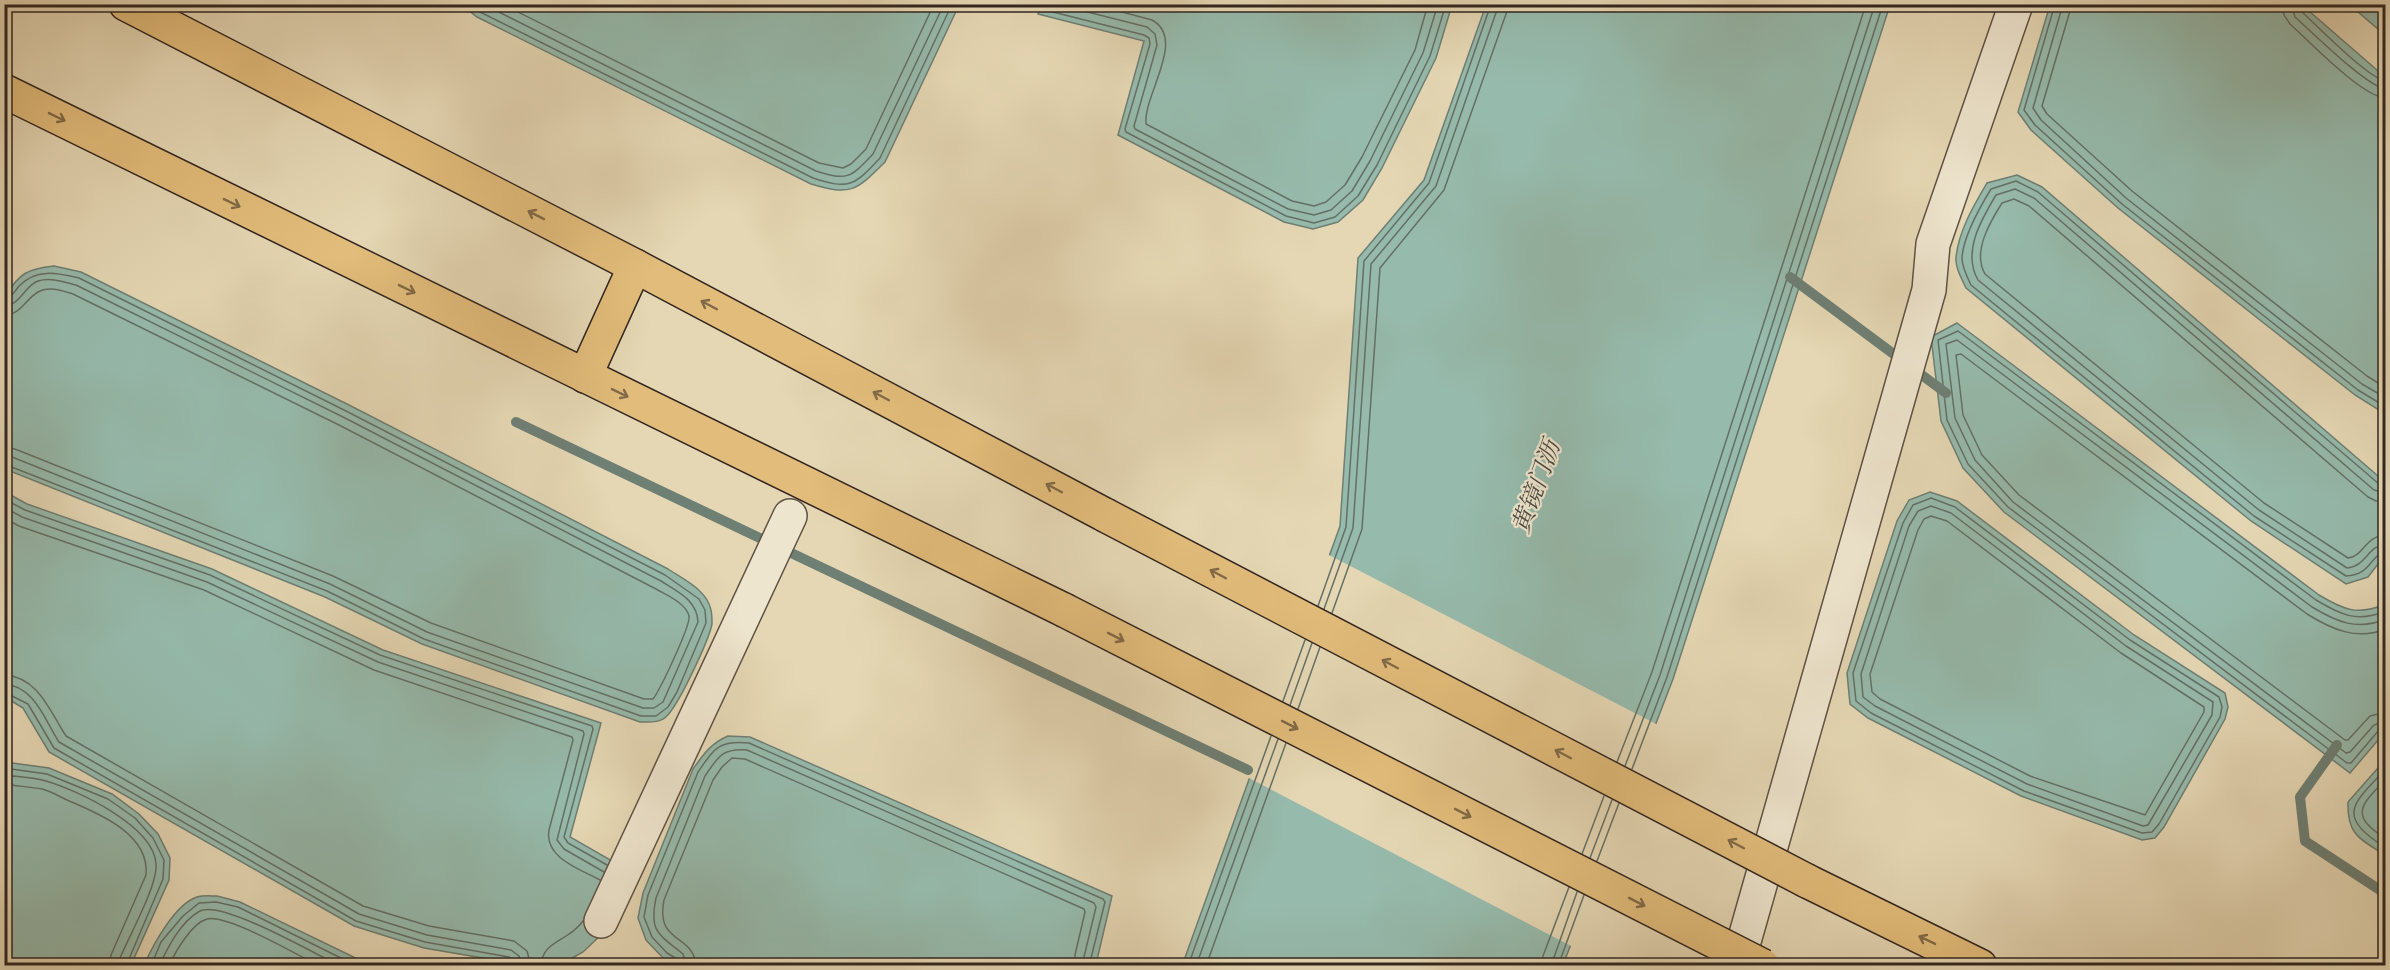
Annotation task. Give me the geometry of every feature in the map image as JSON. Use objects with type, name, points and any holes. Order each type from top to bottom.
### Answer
[{"type":"highway","points":[[126,4],[635,266],[1105,515],[1807,881],[1980,966]]},
{"type":"highway","points":[[4,91],[1064,610],[1763,966]]},
{"type":"highway","points":[[585,376],[635,266]]},
{"type":"street","points":[[1737,966],[1929,290],[1933,244],[2016,4]]},
{"type":"street","points":[[601,921],[790,516]]},
{"type":"water","points":[[1042,4],[1452,5],[1436,58],[1382,168],[1363,200],[1338,222],[1313,229],[1284,222],[1118,135],[1144,41],[1038,14]]},
{"type":"water","points":[[462,5],[959,5],[885,162],[859,185],[844,190],[835,190],[811,184],[477,17]]},
{"type":"water","name":"黄镜门沥","points":[[1486,5],[1890,5],[1673,679],[1563,965],[1182,966],[1340,526],[1358,258],[1424,180]]},
{"type":"water","points":[[2050,5],[2302,5],[2385,77],[2385,414],[2355,395],[2118,208],[2031,130],[2018,112]]},
{"type":"water","points":[[2350,5],[2385,5],[2385,35]]},
{"type":"water","points":[[2017,175],[2042,187],[2385,482],[2385,555],[2368,577],[2346,584],[2251,521],[1966,288],[1956,257],[1960,237],[1968,218],[1987,183]]},
{"type":"water","points":[[54,266],[81,272],[349,405],[668,569],[694,586],[709,603],[712,624],[691,675],[669,714],[658,721],[640,722],[422,644],[325,597],[5,469],[5,296],[20,277],[37,269]]},
{"type":"water","points":[[1957,323],[2319,595],[2351,610],[2367,610],[2385,604],[2385,732],[2350,773],[2004,512],[1963,468],[1941,421],[1931,337]]},
{"type":"water","points":[[5,492],[27,504],[212,569],[383,650],[601,723],[570,837],[633,873],[604,932],[583,952],[560,965],[524,965],[424,948],[354,926],[49,752],[23,708],[5,697]]},
{"type":"water","points":[[1930,492],[1957,501],[2134,635],[2225,693],[2228,707],[2225,719],[2164,827],[2155,838],[2142,840],[2021,796],[1868,718],[1850,704],[1847,673],[1897,521],[1909,500]]},
{"type":"water","points":[[728,736],[750,737],[1112,896],[1097,960],[1102,965],[679,966],[664,959],[646,940],[638,918],[643,893],[693,769],[712,746]]},
{"type":"water","points":[[2385,760],[2385,855],[2357,835],[2350,822],[2348,802]]},
{"type":"water","points":[[5,762],[49,768],[112,794],[139,814],[158,834],[170,858],[169,880],[131,965],[5,965]]},
{"type":"water","points":[[217,896],[240,902],[370,965],[144,965],[159,937],[181,908],[197,897]]},
{"type":"pier","points":[[1327,554],[1658,725],[1573,947],[1247,777]]},
{"type":"waterway","points":[[1790,277],[1946,393]]},
{"type":"waterway","points":[[516,422],[764,540]]},
{"type":"waterway","points":[[787,551],[1248,770]]},
{"type":"waterway","points":[[2337,745],[2300,797],[2305,841],[2386,894]]}]
